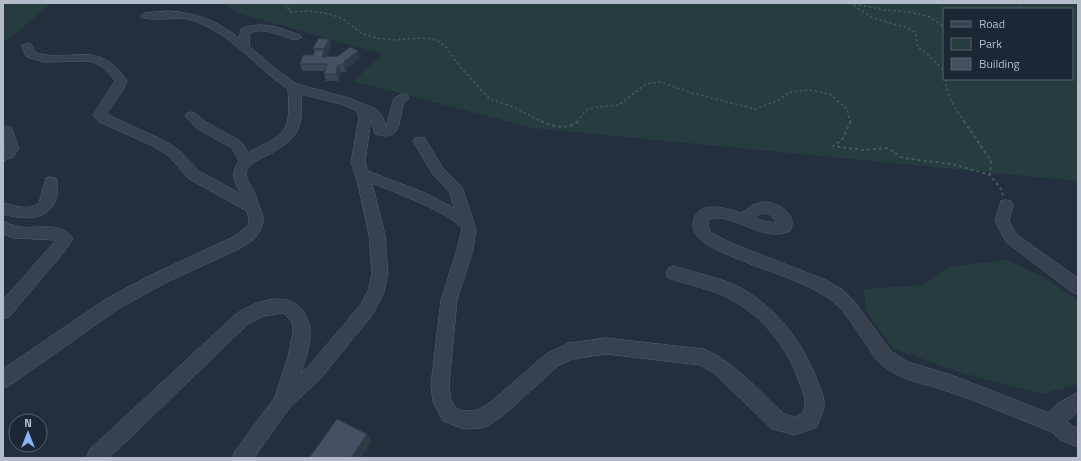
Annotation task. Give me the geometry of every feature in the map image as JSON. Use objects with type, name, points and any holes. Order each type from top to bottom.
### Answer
[{"type":"street","points":[[145,16],[160,14],[190,16],[216,27],[243,46],[294,88],[353,103],[363,109],[375,113],[380,131],[390,131],[398,101],[403,98]]},
{"type":"street","points":[[243,46],[245,31],[258,27],[269,28],[296,37]]},
{"type":"street","points":[[3,380],[111,304],[169,274],[238,242],[254,228],[257,220],[257,213],[252,207],[194,175],[174,153],[158,143],[103,119],[99,115],[117,92],[121,81],[116,71],[99,59],[39,58],[31,55],[27,46]]},
{"type":"street","points":[[252,207],[248,195],[240,181],[240,173],[246,162],[280,142],[294,129],[296,123],[296,110],[294,88]]},
{"type":"street","points":[[242,458],[283,401],[315,372],[367,309],[376,292],[380,274],[377,235],[358,162],[365,118],[363,109]]},
{"type":"street","points":[[191,116],[201,125],[237,145],[246,162]]},
{"type":"street","points":[[3,156],[8,154],[12,148],[6,130]]},
{"type":"street","points":[[420,141],[437,170],[446,178],[457,192],[469,229],[468,237],[449,300],[440,385],[442,402],[450,415],[464,420],[481,419],[499,407],[552,360],[569,351],[606,346],[703,357],[720,367],[779,422],[795,426],[810,420],[815,406],[812,392],[798,357],[785,335],[766,316],[739,296],[674,273]]},
{"type":"street","points":[[362,174],[420,197],[456,215],[466,222]]},
{"type":"street","points":[[3,208],[15,212],[29,213],[39,210],[48,202],[51,182]]},
{"type":"street","points":[[1006,205],[1002,221],[1011,238],[1078,287]]},
{"type":"street","points":[[744,219],[714,212],[706,213],[701,217],[700,228],[706,236],[726,247],[820,286],[837,295],[848,306],[886,358],[903,369],[951,384],[1057,425],[1063,431],[1074,437],[1078,436]]},
{"type":"street","points":[[3,227],[13,232],[56,234],[65,239],[59,248],[3,312]]},
{"type":"street","points":[[97,456],[242,319],[253,311],[269,306],[283,305],[293,309],[300,320],[302,332],[283,401]]},
{"type":"street","points":[[1057,425],[1056,419],[1059,415],[1078,401]]},
{"type":"path","points":[[285,3],[290,12],[308,10],[340,17],[358,31],[384,40],[430,38],[440,42],[450,50],[460,67],[484,91],[489,99],[512,107],[546,124],[566,128],[583,118],[586,110],[597,107],[619,105],[646,84],[660,82],[704,97],[755,109],[779,100],[789,92],[810,90],[830,94],[847,109],[851,121],[842,140],[833,146],[863,150],[888,148],[903,158],[952,164],[990,175],[1002,190],[1006,205]]},
{"type":"path","points":[[850,3],[865,7],[910,12],[930,17],[943,26]]},
{"type":"path","points":[[850,3],[873,18],[908,28],[915,32],[918,48],[923,50],[943,70]]},
{"type":"path","points":[[946,80],[945,85],[955,108],[990,162],[990,175]]},
{"type":"green space","points":[[3,3],[51,3],[9,39],[3,39]]},
{"type":"green space","points":[[224,3],[1078,3],[1078,181],[533,128],[353,81],[383,54],[235,12]]},
{"type":"green space","points":[[1007,260],[1043,277],[1078,300],[1078,384],[1042,394],[966,374],[893,349],[866,311],[864,289],[922,285],[948,267]]},
{"type":"building","points":[[319,38],[329,39],[324,49],[313,48]]},
{"type":"building","points":[[350,47],[358,51],[345,61],[343,65],[338,65],[336,74],[324,74],[327,64],[300,64],[303,55],[313,55],[315,50],[324,50],[322,57],[338,56]]},
{"type":"building","points":[[337,419],[367,434],[351,458],[309,458]]}]
